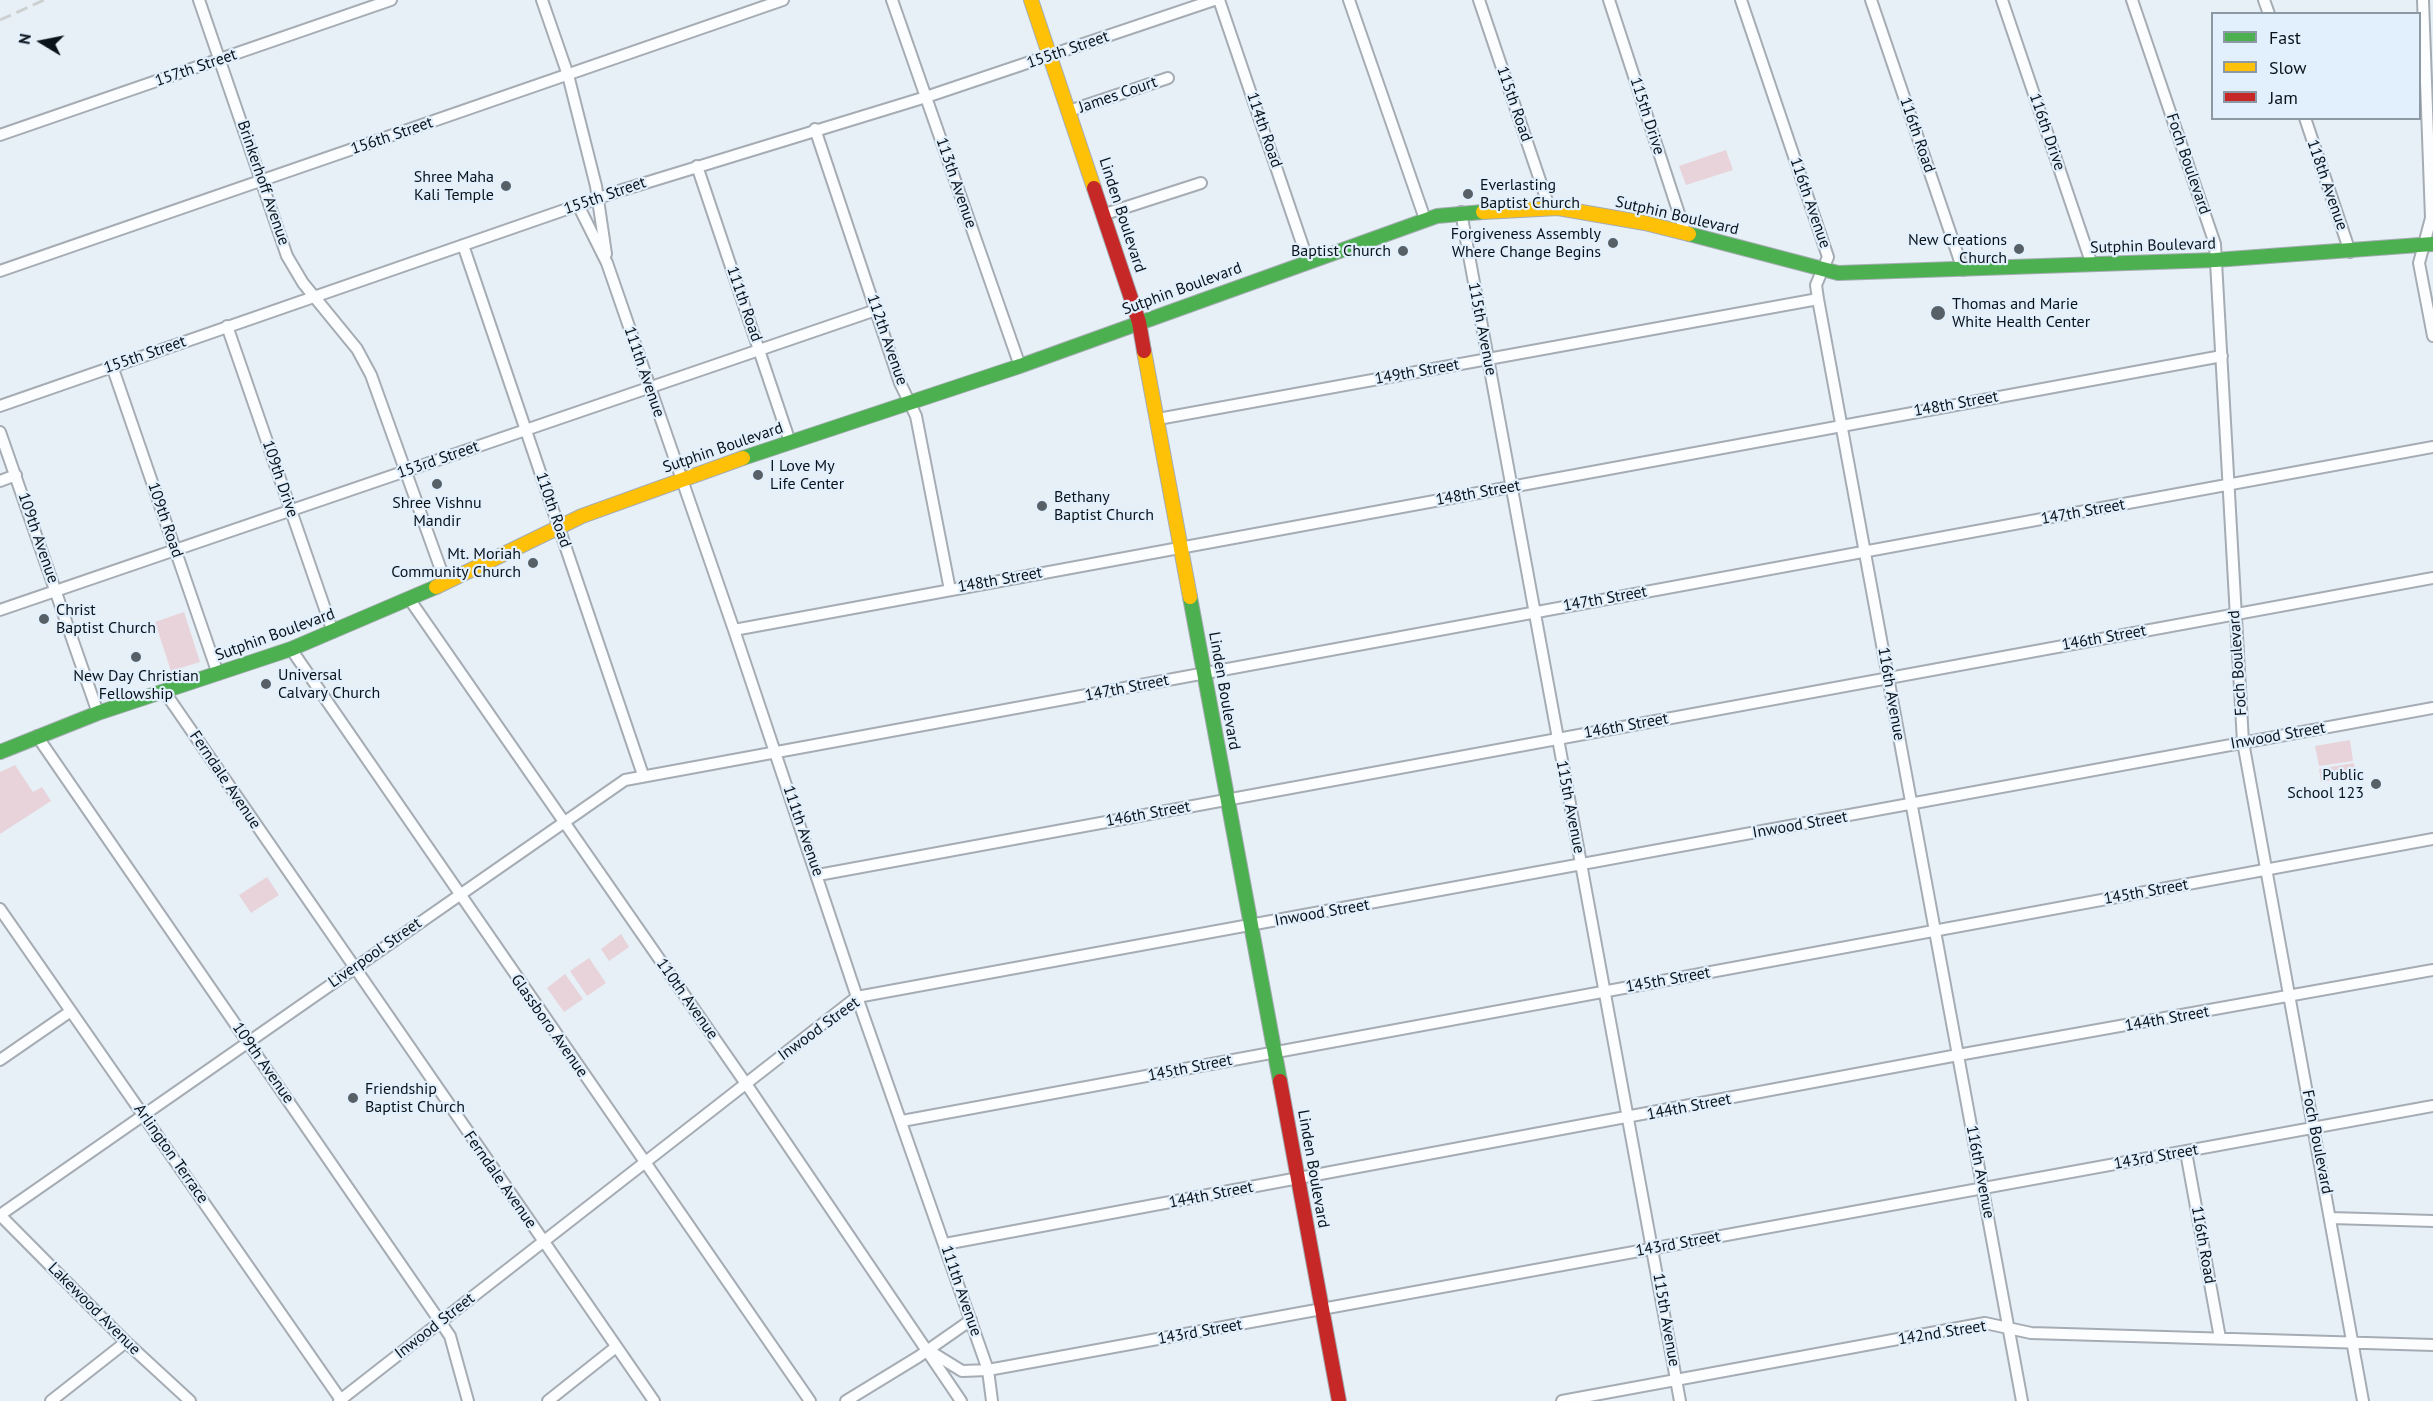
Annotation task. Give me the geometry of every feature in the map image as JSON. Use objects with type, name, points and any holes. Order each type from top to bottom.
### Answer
[{"type":"main road","name":"Linden Boulevard","points":[[1031,0],[1105,214],[1139,322],[1339,1401]]},
{"type":"main road","name":"Sutphin Boulevard","points":[[0,752],[98,712],[218,674],[333,632],[410,600],[558,525],[681,479],[1020,366],[1425,219],[1461,212],[1549,207],[1685,232],[1822,271],[1963,270],[2215,260],[2350,252],[2428,244]]},
{"type":"street","name":"Brinkerhoff Avenue","points":[[199,0],[287,256],[303,283],[357,349],[371,375],[406,471]]},
{"type":"street","name":"157th Street","points":[[0,135],[392,0]]},
{"type":"street","name":"111th Avenue","points":[[542,0],[568,75],[599,198],[607,263]]},
{"type":"street","name":"156th Street","points":[[0,271],[783,0]]},
{"type":"street","name":"113th Avenue","points":[[892,0],[1020,366]]},
{"type":"street","name":"155th Street","points":[[0,406],[578,205],[814,129],[926,97],[1216,0]]},
{"type":"street","name":"114th Road","points":[[1216,0],[1308,261]]},
{"type":"street","points":[[1349,0],[1425,219]]},
{"type":"street","name":"115th Road","points":[[1479,0],[1549,207]]},
{"type":"street","name":"115th Drive","points":[[1608,0],[1685,232]]},
{"type":"street","name":"116th Avenue","points":[[1741,0],[1828,257],[1816,285],[1818,298],[2022,1401]]},
{"type":"street","name":"116th Road","points":[[1871,0],[1963,270]]},
{"type":"street","name":"116th Drive","points":[[2002,0],[2092,265]]},
{"type":"street","name":"Foch Boulevard","points":[[2132,0],[2215,244],[2243,742],[2363,1401]]},
{"type":"street","points":[[2423,0],[2431,218],[2428,244],[2419,263],[2433,336]]},
{"type":"street","name":"James Court","points":[[1069,111],[1168,78]]},
{"type":"street","name":"118th Avenue","points":[[2305,120],[2350,252]]},
{"type":"street","name":"112th Avenue","points":[[814,129],[902,389],[911,403],[918,425],[950,590]]},
{"type":"street","name":"111th Road","points":[[698,166],[790,442]]},
{"type":"street","points":[[1105,214],[1201,183]]},
{"type":"street","name":"111th Avenue","points":[[578,205],[607,263],[819,875],[857,997],[988,1370],[992,1401]]},
{"type":"street","name":"115th Avenue","points":[[1461,212],[1680,1401]]},
{"type":"street","name":"110th Road","points":[[463,245],[643,775]]},
{"type":"street","name":"149th Street","points":[[1158,419],[1818,298]]},
{"type":"street","name":"153rd Street","points":[[0,610],[876,310]]},
{"type":"street","name":"109th Drive","points":[[227,326],[333,632]]},
{"type":"street","name":"148th Street","points":[[734,630],[2222,356]]},
{"type":"street","name":"109th Road","points":[[112,366],[218,674]]},
{"type":"street","name":"109th Avenue","points":[[0,432],[98,712]]},
{"type":"street","name":"147th Street","points":[[776,753],[2433,447]]},
{"type":"street","points":[[406,471],[445,581]]},
{"type":"street","points":[[0,481],[16,475]]},
{"type":"street","name":"146th Street","points":[[819,875],[2433,578]]},
{"type":"street","name":"110th Avenue","points":[[410,600],[746,1083],[961,1401]]},
{"type":"street","name":"Glassboro Avenue","points":[[291,649],[458,895],[810,1401]]},
{"type":"street","name":"Ferndale Avenue","points":[[164,691],[654,1401]]},
{"type":"street","name":"Inwood Street","points":[[340,1401],[857,997],[2433,708]]},
{"type":"street","name":"109th Avenue","points":[[37,736],[441,1322],[450,1336],[468,1401]]},
{"type":"street","name":"Liverpool Street","points":[[0,1215],[625,780],[776,753]]},
{"type":"street","name":"145th Street","points":[[902,1121],[2433,839]]},
{"type":"street","name":"Arlington Terrace","points":[[0,909],[340,1401]]},
{"type":"street","name":"144th Street","points":[[945,1244],[1629,1119],[1958,1055],[2433,970]]},
{"type":"street","points":[[0,1060],[71,1011]]},
{"type":"street","name":"143rd Street","points":[[928,1350],[962,1371],[988,1370],[2433,1106]]},
{"type":"street","name":"116th Road","points":[[2186,1152],[2220,1338]]},
{"type":"street","name":"Lakewood Avenue","points":[[0,1215],[126,1342],[190,1401]]},
{"type":"street","points":[[2331,1218],[2433,1221]]},
{"type":"street","points":[[846,1401],[971,1320]]},
{"type":"street","name":"142nd Street","points":[[1562,1401],[1985,1323],[2031,1333],[2433,1345]]},
{"type":"street","points":[[51,1401],[126,1342]]},
{"type":"street","points":[[548,1401],[616,1347]]},
{"type":"shaded area","points":[[1726,150],[1733,170],[1686,185],[1679,166]]},
{"type":"shaded area","points":[[184,612],[200,662],[171,671],[155,622]]},
{"type":"shaded area","points":[[2350,740],[2353,761],[2319,766],[2315,746]]},
{"type":"shaded area","points":[[2354,763],[2356,776],[2321,782],[2319,769]]},
{"type":"shaded area","points":[[15,765],[33,792],[42,787],[51,801],[0,834],[0,772]]},
{"type":"shaded area","points":[[267,877],[279,895],[251,913],[239,895]]},
{"type":"shaded area","points":[[621,934],[629,947],[609,961],[601,949]]},
{"type":"shaded area","points":[[589,958],[606,983],[587,996],[570,971]]},
{"type":"shaded area","points":[[565,974],[583,999],[564,1012],[547,988]]},
{"type":"railway","points":[[0,20],[44,0]]},
{"type":"traffic: fast","points":[[743,458],[1020,366],[1437,216],[1483,212]]},
{"type":"traffic: fast","points":[[1689,234],[1838,273],[2215,260],[2433,244]]},
{"type":"traffic: fast","points":[[0,752],[98,713],[291,649],[436,587]]},
{"type":"traffic: fast","points":[[1190,597],[1280,1081]]},
{"type":"traffic: slow","points":[[1031,0],[1094,188]]},
{"type":"traffic: slow","points":[[1483,212],[1558,208],[1645,223],[1689,234]]},
{"type":"traffic: slow","points":[[1144,351],[1190,597]]},
{"type":"traffic: slow","points":[[436,587],[582,516],[743,458]]},
{"type":"traffic: jam","points":[[1094,188],[1139,322],[1144,351]]},
{"type":"traffic: jam","points":[[1280,1081],[1339,1401]]},
{"type":"place","name":"Shree Maha Kali Temple","points":[[506,186]]},
{"type":"place","name":"Everlasting Baptist Church","points":[[1468,194]]},
{"type":"place","name":"Forgiveness Assembly Where Change Begins","points":[[1613,243]]},
{"type":"place","name":"New Creations Church","points":[[2019,249]]},
{"type":"place","name":"Baptist Church","points":[[1403,251]]},
{"type":"place","name":"Thomas and Marie White Health Center","points":[[1938,313]]},
{"type":"place","name":"I Love My Life Center","points":[[758,475]]},
{"type":"place","name":"Shree Vishnu Mandir","points":[[437,484]]},
{"type":"place","name":"Bethany Baptist Church","points":[[1042,506]]},
{"type":"place","name":"Mt. Moriah Community Church","points":[[533,563]]},
{"type":"place","name":"Christ Baptist Church","points":[[44,619]]},
{"type":"place","name":"New Day Christian Fellowship","points":[[136,657]]},
{"type":"place","name":"Universal Calvary Church","points":[[266,684]]},
{"type":"place","name":"Public School 123","points":[[2376,784]]},
{"type":"place","name":"Friendship Baptist Church","points":[[353,1098]]}]
